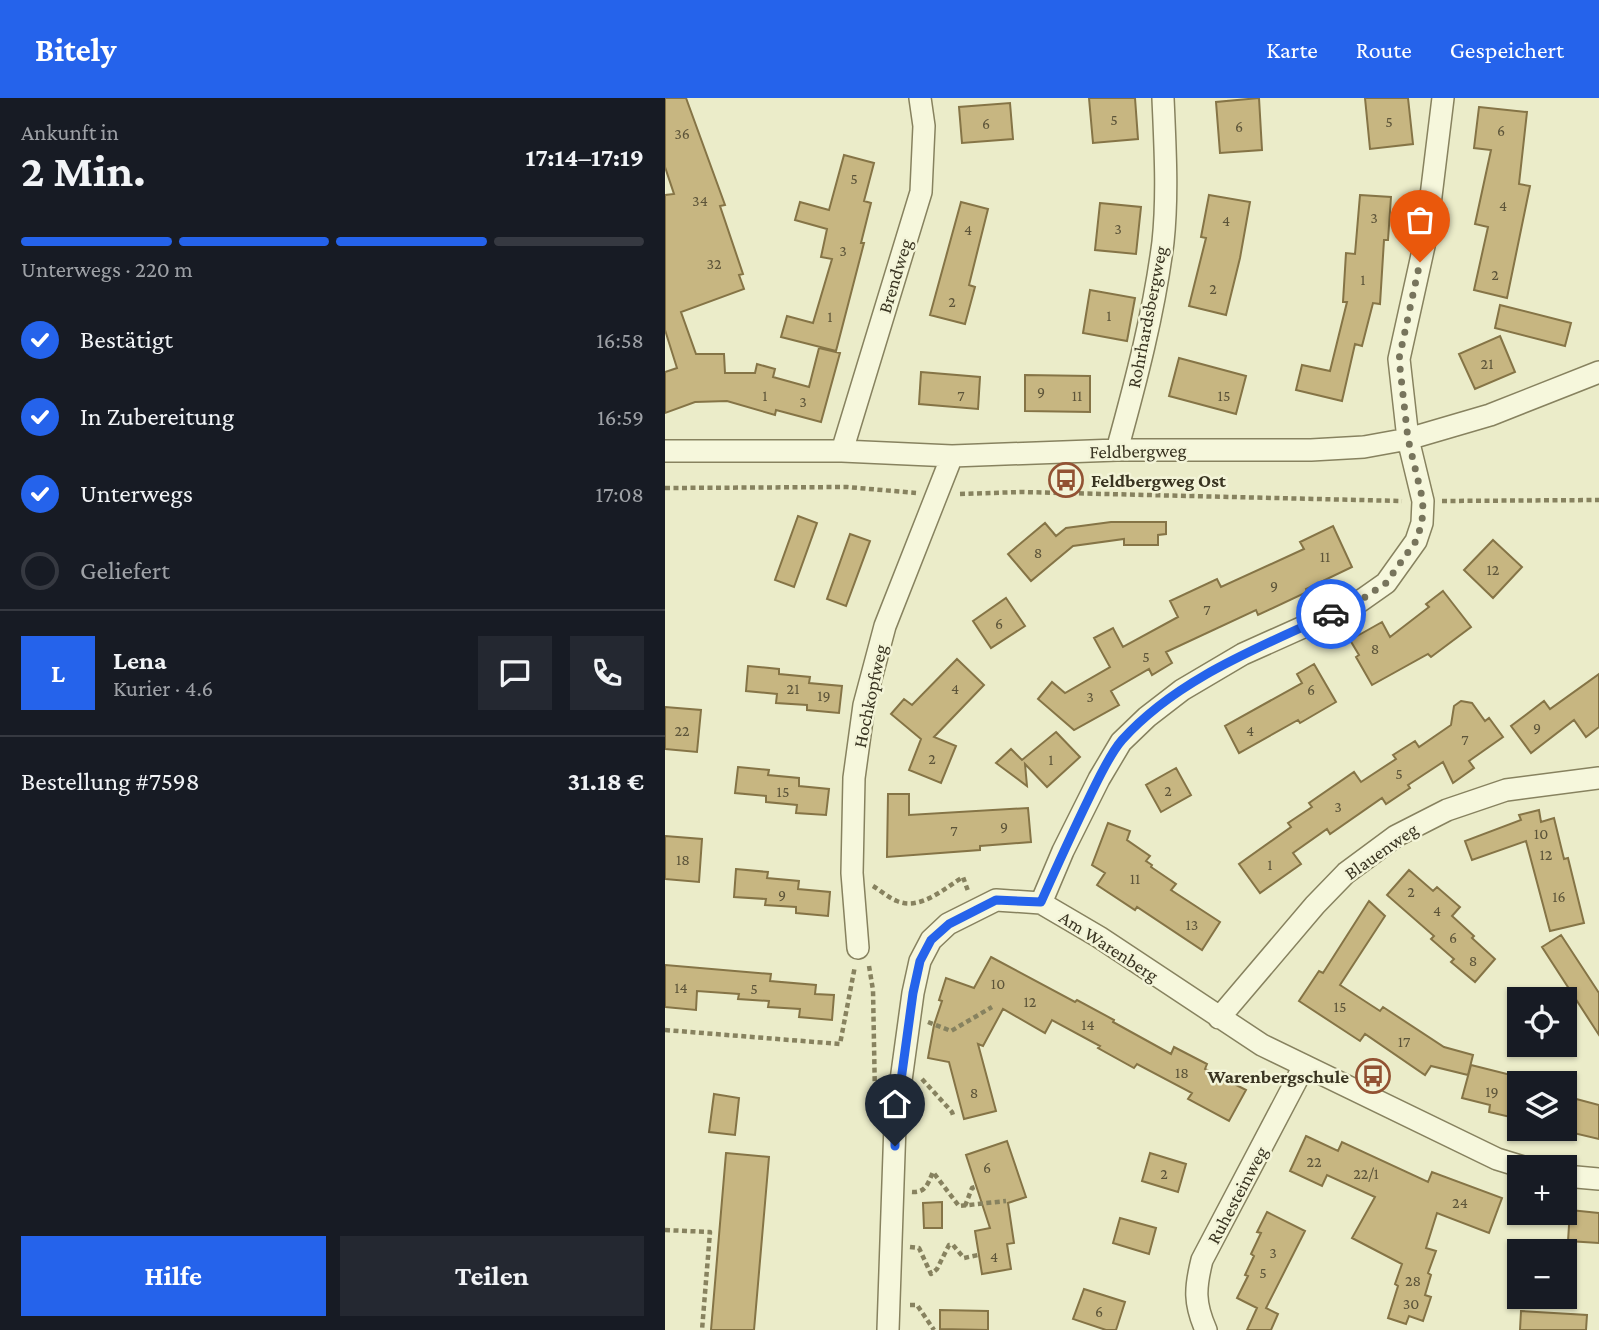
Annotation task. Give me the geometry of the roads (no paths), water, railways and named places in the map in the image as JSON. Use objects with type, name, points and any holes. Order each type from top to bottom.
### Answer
[{"type":"street","name":"Brendweg","points":[[842,451],[921,192],[925,127],[920,98]]},
{"type":"street","name":"Rohrhardsbergweg","points":[[1117,450],[1152,315],[1163,240],[1163,98]]},
{"type":"street","points":[[1041,902],[1098,779],[1121,742],[1147,717],[1182,690],[1243,654],[1359,601],[1386,583],[1416,541],[1422,523],[1423,501],[1408,439],[1399,359],[1426,237],[1443,98]]},
{"type":"street","name":"Feldbergweg","points":[[665,451],[842,451],[952,456],[1117,450],[1311,450],[1364,447],[1408,439],[1490,415],[1599,372]]},
{"type":"street","name":"Hochkopfweg","points":[[858,948],[852,873],[854,778],[864,705],[885,626],[952,456]]},
{"type":"street","name":"Blauenweg","points":[[1219,1018],[1315,905],[1346,873],[1396,836],[1447,810],[1506,790],[1599,778]]},
{"type":"street","name":"Am Warenberg","points":[[888,1330],[895,1124],[920,961],[931,940],[949,924],[996,900],[1041,902],[1099,937],[1262,1045],[1507,1162]]},
{"type":"street","name":"Ruhesteinweg","points":[[1206,1330],[1197,1310],[1196,1284],[1202,1260],[1304,1066]]},
{"type":"street","points":[[1577,1177],[1599,1179]]},
{"type":"place","name":"Feldbergweg Ost","points":[[1066,480]]},
{"type":"place","name":"Warenbergschule","points":[[1373,1076]]}]
